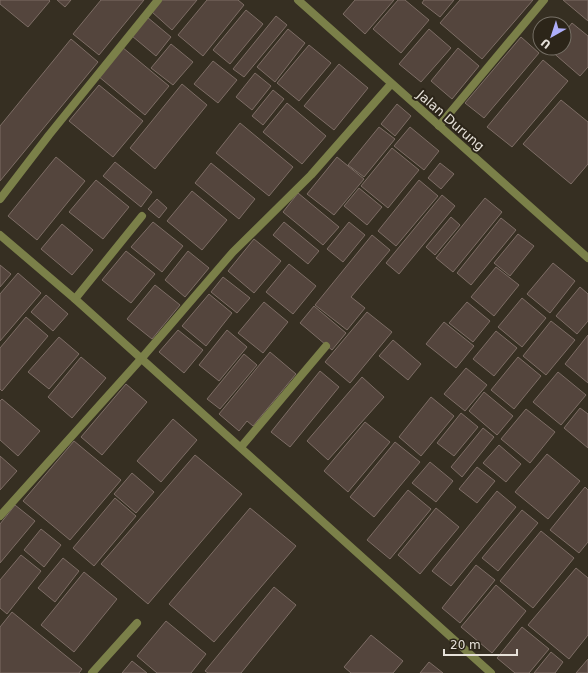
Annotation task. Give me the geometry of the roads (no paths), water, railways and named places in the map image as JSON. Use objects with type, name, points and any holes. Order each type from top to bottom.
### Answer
[{"type":"street","points":[[0,199],[49,135],[158,0]]},
{"type":"street","name":"Jalan Durung","points":[[298,0],[588,258]]},
{"type":"street","points":[[439,126],[544,0]]},
{"type":"street","points":[[0,516],[141,359],[233,252],[311,175],[391,84]]},
{"type":"street","points":[[75,299],[142,216]]},
{"type":"street","points":[[0,235],[75,299],[491,673]]},
{"type":"street","points":[[240,447],[326,346]]},
{"type":"street","points":[[92,673],[137,623]]}]
